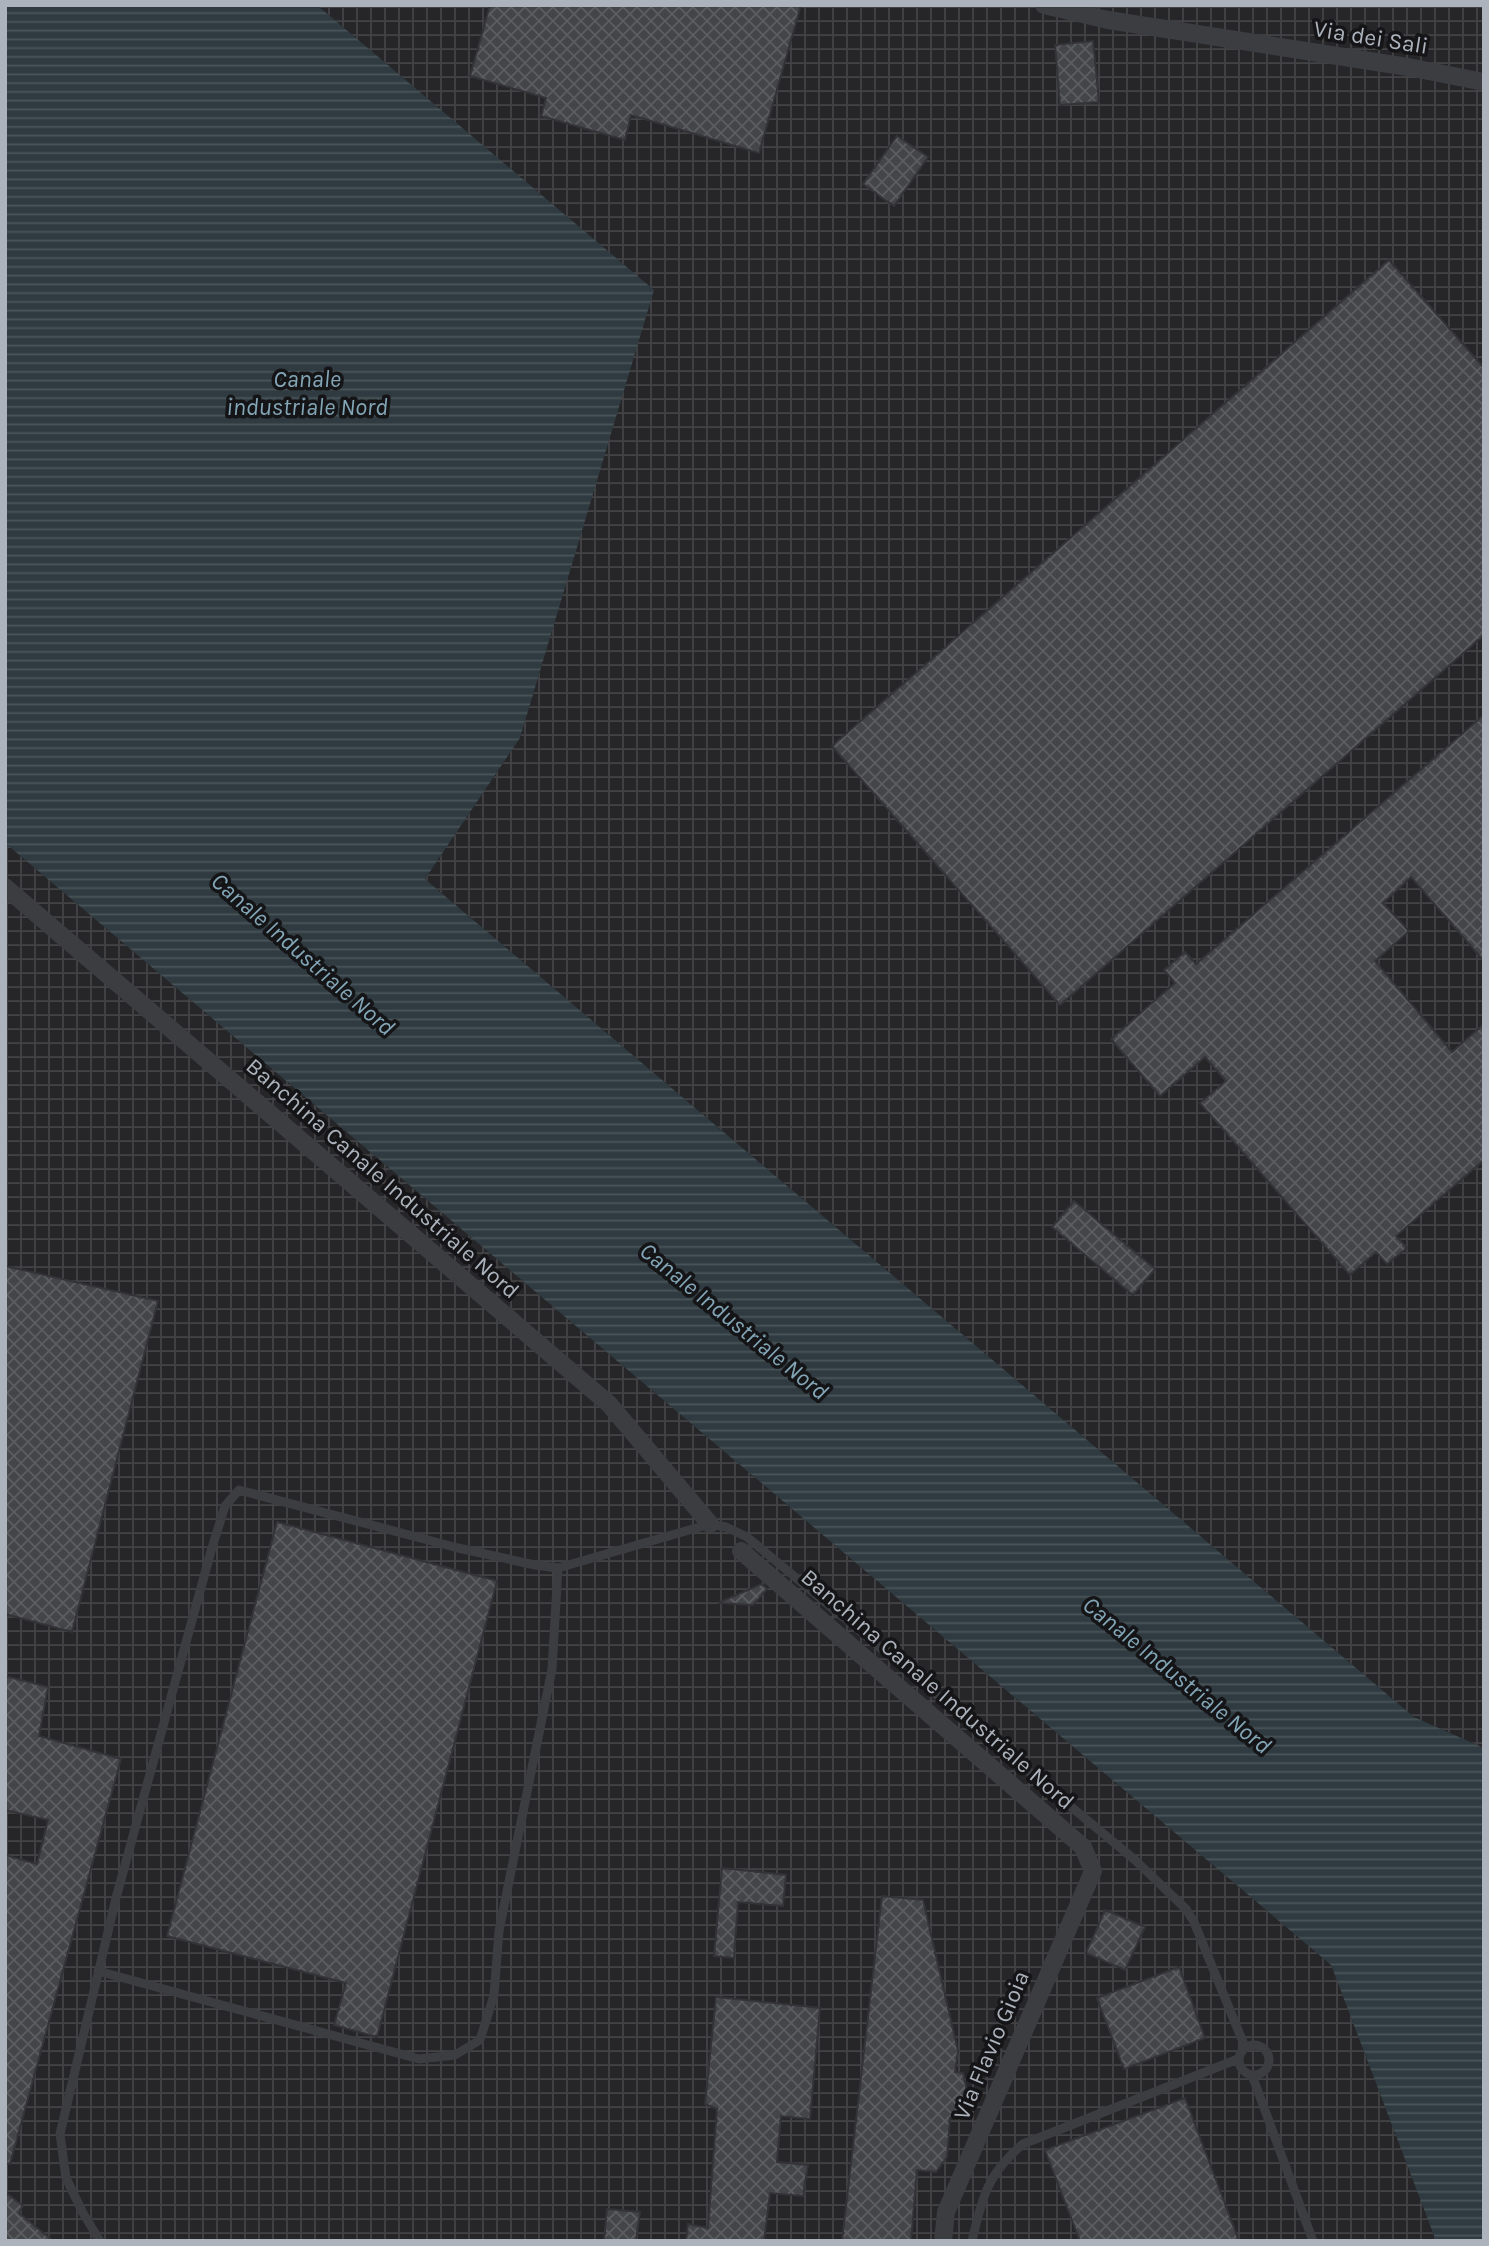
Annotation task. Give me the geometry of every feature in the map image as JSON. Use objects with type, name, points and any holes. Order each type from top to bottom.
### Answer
[{"type":"street","name":"Via dei Sali","points":[[1044,5],[1108,20],[1408,67],[1484,82]]},
{"type":"street","name":"Banchina Canale Industriale Nord","points":[[5,887],[609,1404],[710,1524]]},
{"type":"street","name":"Banchina Canale Industriale Nord","points":[[741,1551],[1083,1847],[1093,1871]]},
{"type":"street","name":"Via Flavio Gioia","points":[[943,2241],[946,2212],[1093,1871]]},
{"type":"lane","points":[[100,2241],[66,2178],[60,2134],[119,1885],[211,1551],[225,1506],[239,1490],[458,1548],[558,1568],[710,1524],[726,1527],[747,1537],[1135,1860],[1186,1909],[1194,1922],[1245,2047]]},
{"type":"lane","points":[[98,1971],[419,2059],[455,2055],[480,2040],[494,1995],[499,1931],[552,1669],[558,1568]]},
{"type":"lane","points":[[1252,2075],[1261,2073],[1268,2065],[1266,2050],[1258,2045],[1245,2047],[1238,2059],[1243,2070],[1252,2075],[1313,2241]]},
{"type":"lane","points":[[972,2241],[990,2182],[1004,2160],[1023,2144],[1238,2059]]},
{"type":"shaded area","points":[[317,5],[1484,5],[1484,1748],[1414,1717],[425,879],[520,738],[653,290]]},
{"type":"shaded area","points":[[5,843],[1331,1965],[1436,2241],[5,2241]]},
{"type":"water","name":"Canale industriale Nord","points":[[5,5],[317,5],[654,290],[520,738],[425,879],[1414,1717],[1484,1748],[1484,2241],[1436,2241],[1331,1965],[5,843]]},
{"type":"building","points":[[490,5],[801,5],[759,153],[631,115],[625,140],[541,116],[546,98],[470,76]]},
{"type":"building","points":[[1093,41],[1099,102],[1060,105],[1055,45]]},
{"type":"building","points":[[897,136],[928,157],[894,206],[863,184]]},
{"type":"building","points":[[1389,260],[1484,368],[1484,635],[1060,1005],[832,746]]},
{"type":"building","points":[[1484,715],[1484,961],[1411,877],[1383,903],[1409,931],[1375,961],[1452,1052],[1484,1024],[1484,1160],[1396,1236],[1407,1248],[1387,1264],[1376,1252],[1350,1275],[1200,1103],[1226,1081],[1205,1057],[1160,1096],[1111,1039],[1175,983],[1164,970],[1185,952],[1196,964]]},
{"type":"building","points":[[1074,1201],[1155,1269],[1133,1295],[1052,1227]]},
{"type":"building","points":[[5,1266],[158,1301],[72,1632],[5,1614]]},
{"type":"building","points":[[277,1522],[497,1581],[377,2037],[334,2025],[346,1983],[167,1936]]},
{"type":"building","points":[[762,1584],[767,1589],[753,1605],[718,1603]]},
{"type":"building","points":[[5,1676],[48,1687],[39,1736],[121,1759],[10,2164],[5,2163],[5,1855],[37,1864],[48,1820],[5,1810]]},
{"type":"building","points":[[722,1868],[786,1875],[783,1906],[738,1902],[734,1958],[714,1956]]},
{"type":"building","points":[[882,1896],[923,1900],[958,2051],[955,2072],[963,2073],[970,2105],[964,2117],[950,2118],[947,2157],[936,2172],[917,2170],[911,2241],[842,2241]]},
{"type":"building","points":[[1105,1910],[1145,1927],[1125,1970],[1086,1953]]},
{"type":"building","points":[[1179,1967],[1205,2038],[1124,2069],[1097,1998]]},
{"type":"building","points":[[716,1997],[820,2008],[810,2119],[781,2116],[777,2162],[808,2165],[803,2196],[770,2193],[764,2241],[686,2241],[688,2224],[708,2228],[717,2109],[705,2104]]},
{"type":"building","points":[[1185,2098],[1239,2241],[1080,2241],[1045,2150]]},
{"type":"building","points":[[5,2192],[23,2206],[19,2213],[53,2241],[5,2241]]},
{"type":"building","points":[[607,2209],[640,2212],[636,2241],[604,2241]]},
{"type":"water label","name":"Canale Industriale Nord","points":[[303,954]]},
{"type":"water label","name":"Canale Industriale Nord","points":[[734,1321]]},
{"type":"water label","name":"Canale Industriale Nord","points":[[1177,1675]]}]
